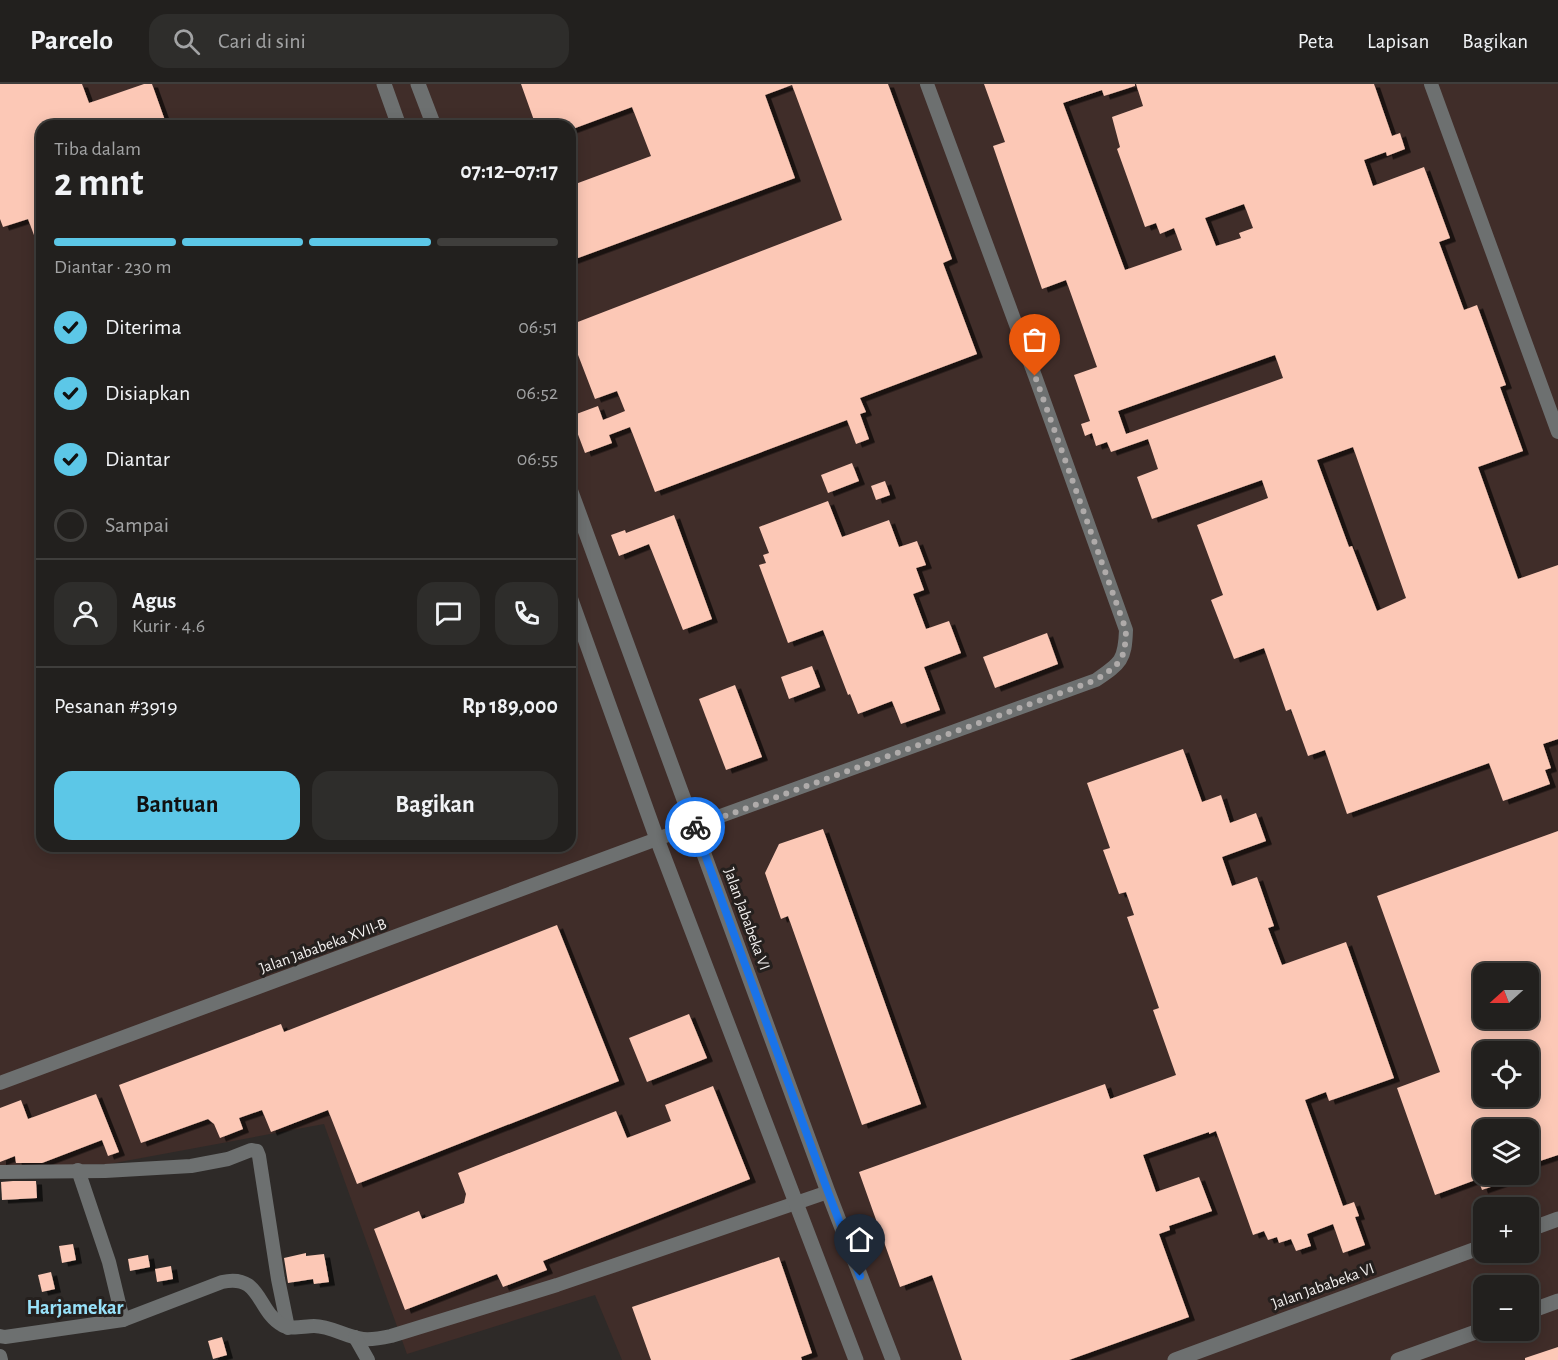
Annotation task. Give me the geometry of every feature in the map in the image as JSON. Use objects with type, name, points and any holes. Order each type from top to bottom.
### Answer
[{"type":"street","points":[[384,84],[397,120]]},
{"type":"street","points":[[418,84],[432,120]]},
{"type":"street","name":"Jalan Jababeka XVII-B","points":[[0,1083],[657,839],[1096,680],[1114,668],[1122,659],[1126,647],[1126,630],[927,84]]},
{"type":"street","points":[[1431,84],[1558,432]]},
{"type":"street","name":"Jalan Jababeka VI","points":[[576,505],[828,1192],[893,1360]]},
{"type":"street","points":[[576,614],[657,839],[856,1360]]},
{"type":"street","points":[[0,1172],[105,1171],[191,1166],[228,1159],[256,1150],[259,1156],[278,1280],[288,1328]]},
{"type":"street","points":[[78,1170],[109,1262],[123,1320]]},
{"type":"street","points":[[0,1336],[123,1320],[222,1282],[237,1280],[250,1286],[272,1317],[288,1328],[325,1327],[365,1340],[377,1339],[410,1331],[567,1281],[828,1192]]},
{"type":"street","points":[[1539,1226],[1558,1219]]},
{"type":"street","name":"Jalan Jababeka VI","points":[[1175,1360],[1473,1250]]},
{"type":"street","points":[[1539,1308],[1558,1301]]},
{"type":"street","points":[[1398,1360],[1473,1333]]},
{"type":"street","points":[[356,1337],[368,1360]]},
{"type":"street","points":[[0,1356],[1,1360]]},
{"type":"shaded area","points":[[0,84],[1558,84],[1558,1360],[622,1360],[595,1295],[407,1354],[324,1124],[109,1164],[0,1167]]},
{"type":"building","points":[[0,84],[82,84],[89,103],[144,84],[152,84],[165,120],[36,120],[36,241],[28,219],[3,227],[0,219]]},
{"type":"building","points":[[521,84],[888,84],[952,259],[943,263],[977,354],[860,398],[866,412],[860,414],[869,439],[856,444],[847,420],[655,492],[630,427],[609,435],[612,443],[585,453],[576,429],[576,414],[598,406],[603,420],[625,411],[617,391],[595,399],[576,350],[576,323],[842,220],[792,85],[765,95],[795,178],[576,259],[576,184],[651,156],[632,107],[576,128],[576,120],[534,120]]},
{"type":"building","points":[[984,84],[1135,84],[1135,86],[1104,96],[1102,90],[1063,103],[1125,270],[1182,250],[1174,228],[1160,234],[1156,223],[1145,227],[1117,149],[1120,147],[1112,117],[1143,106],[1136,84],[1374,84],[1392,136],[1400,133],[1405,149],[1387,156],[1386,152],[1364,160],[1373,186],[1424,167],[1450,238],[1439,242],[1464,310],[1477,305],[1506,385],[1500,387],[1523,451],[1478,467],[1518,579],[1558,565],[1558,739],[1543,744],[1551,768],[1545,770],[1550,784],[1503,801],[1489,763],[1347,814],[1325,750],[1308,756],[1291,709],[1286,711],[1264,648],[1234,659],[1211,600],[1223,595],[1197,525],[1268,498],[1262,480],[1152,519],[1137,477],[1158,469],[1148,439],[1111,452],[1107,442],[1096,446],[1092,433],[1085,436],[1081,424],[1090,421],[1074,375],[1097,367],[1066,280],[1042,289],[993,146],[1005,142]],"holes":[[[1244,204],[1253,228],[1239,233],[1241,238],[1216,246],[1205,218]],[[1275,355],[1283,378],[1126,434],[1118,411]],[[1353,447],[1406,598],[1377,611],[1352,546],[1349,547],[1317,460]]]},
{"type":"building","points":[[852,463],[859,481],[828,493],[821,475]]},
{"type":"building","points":[[885,481],[890,495],[876,500],[871,486]]},
{"type":"building","points":[[828,501],[842,537],[889,520],[899,547],[917,541],[926,565],[916,568],[924,590],[913,594],[926,629],[949,621],[961,653],[924,667],[940,710],[901,724],[892,701],[858,714],[850,694],[848,695],[823,630],[788,643],[759,565],[766,563],[763,555],[769,553],[759,527]]},
{"type":"building","points":[[674,515],[712,619],[683,630],[649,544],[619,556],[611,535],[625,530],[626,533]]},
{"type":"building","points":[[1047,633],[1058,664],[995,688],[983,657]]},
{"type":"building","points":[[812,666],[820,687],[789,699],[781,677]]},
{"type":"building","points":[[735,685],[762,757],[726,770],[699,699]]},
{"type":"building","points":[[1183,749],[1202,802],[1221,795],[1230,823],[1256,813],[1266,841],[1222,857],[1232,886],[1257,877],[1274,926],[1268,928],[1282,965],[1346,942],[1394,1078],[1329,1101],[1326,1092],[1305,1100],[1343,1206],[1354,1202],[1359,1216],[1355,1217],[1365,1245],[1343,1253],[1333,1224],[1307,1234],[1311,1246],[1296,1251],[1291,1239],[1279,1243],[1277,1237],[1268,1240],[1264,1231],[1253,1235],[1216,1131],[1209,1134],[1209,1132],[1143,1155],[1156,1192],[1199,1177],[1212,1211],[1169,1226],[1170,1230],[1159,1234],[1189,1317],[1069,1360],[962,1360],[932,1275],[900,1287],[859,1172],[1105,1084],[1110,1099],[1176,1075],[1153,1010],[1159,1008],[1127,917],[1134,915],[1126,892],[1119,894],[1103,850],[1110,848],[1087,783]]},
{"type":"building","points":[[823,829],[921,1104],[862,1125],[788,916],[781,919],[765,873],[779,844]]},
{"type":"building","points":[[1558,831],[1558,1155],[1539,1161],[1539,1119],[1473,1119],[1473,1181],[1435,1195],[1397,1088],[1440,1072],[1377,896]]},
{"type":"building","points":[[557,925],[619,1081],[357,1184],[328,1110],[271,1132],[262,1110],[239,1118],[243,1129],[220,1138],[214,1124],[208,1119],[141,1143],[119,1085],[281,1024],[284,1032]]},
{"type":"building","points":[[689,1014],[707,1058],[647,1082],[629,1038]]},
{"type":"building","points":[[713,1086],[750,1179],[543,1261],[547,1270],[503,1287],[497,1274],[405,1310],[374,1229],[419,1211],[422,1219],[464,1203],[466,1194],[458,1173],[616,1111],[627,1138],[671,1121],[665,1105]]},
{"type":"building","points":[[96,1094],[119,1152],[108,1156],[102,1140],[42,1163],[16,1163],[15,1156],[0,1162],[0,1108],[21,1100],[28,1119]]},
{"type":"building","points":[[36,1181],[37,1198],[2,1200],[1,1182]]},
{"type":"building","points":[[1480,1185],[1496,1185],[1482,1190]]},
{"type":"building","points":[[73,1244],[76,1260],[62,1263],[59,1246]]},
{"type":"building","points":[[306,1253],[306,1256],[324,1254],[329,1282],[314,1284],[313,1279],[288,1283],[284,1258]]},
{"type":"building","points":[[148,1255],[150,1267],[130,1271],[128,1259]]},
{"type":"building","points":[[779,1257],[812,1353],[801,1357],[802,1360],[651,1360],[632,1307]]},
{"type":"building","points":[[171,1266],[173,1279],[157,1282],[155,1269]]},
{"type":"building","points":[[51,1272],[55,1289],[42,1292],[38,1275]]},
{"type":"building","points":[[222,1337],[227,1355],[213,1359],[208,1341]]},
{"type":"building","points":[[1558,1347],[1558,1360],[1525,1360],[1525,1358]]},
{"type":"way so far","points":[[695,827],[1096,680],[1114,668],[1122,659],[1126,647],[1126,630],[1035,376]]},
{"type":"district","name":"Harjamekar","points":[[75,1308]]},
{"type":"route","points":[[695,827],[860,1276]]}]
